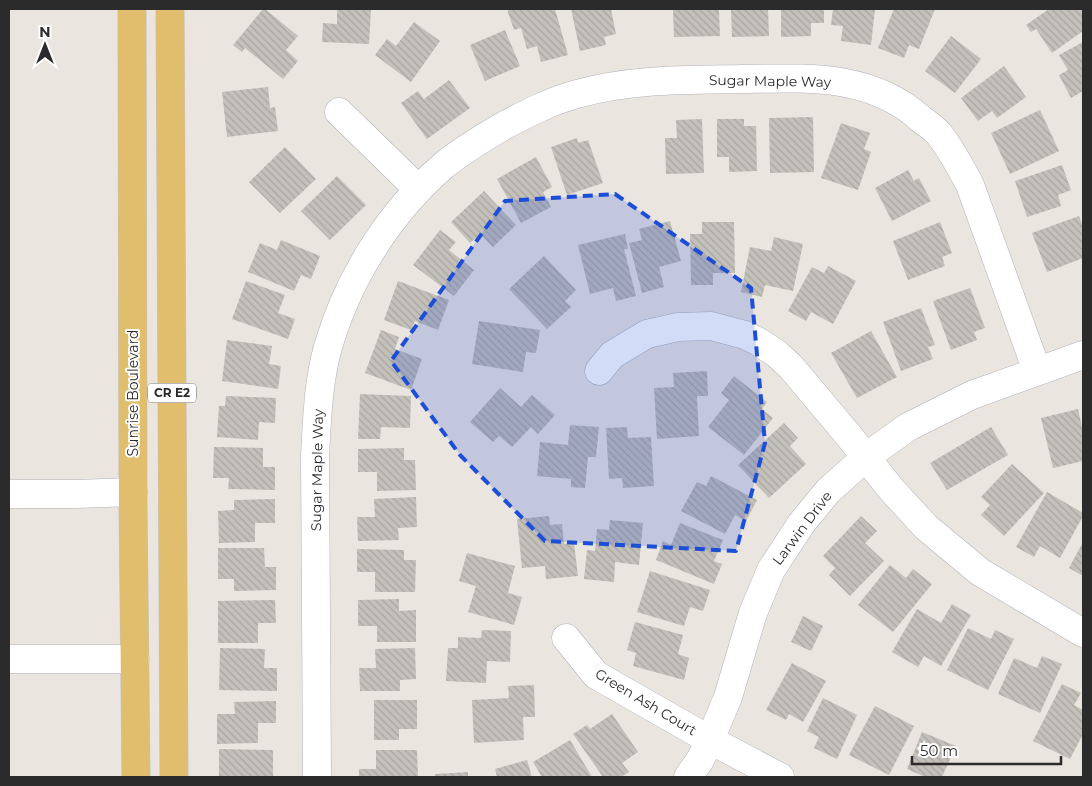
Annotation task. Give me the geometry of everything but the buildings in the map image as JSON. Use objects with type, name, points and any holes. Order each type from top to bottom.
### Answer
[{"type":"main road","name":"Sunrise Boulevard","points":[[132,9],[133,492],[136,777]]},
{"type":"main road","name":"CR E2","points":[[170,9],[174,777]]},
{"type":"street","name":"Sugar Maple Way","points":[[317,777],[315,456],[321,379],[328,348],[339,314],[354,281],[374,246],[418,189],[444,165],[474,143],[540,107],[576,94],[661,80],[799,78],[855,84],[886,95],[911,110],[938,134],[970,185],[1037,371]]},
{"type":"street","points":[[339,112],[418,189]]},
{"type":"street","points":[[599,371],[612,356],[648,334],[678,327],[711,326],[745,335],[759,342],[777,354],[791,367],[891,489],[926,527],[956,554],[980,572],[1083,633]]},
{"type":"street","name":"Larwin Drive","points":[[688,777],[700,760],[710,740],[728,697],[753,613],[771,570],[801,524],[828,491],[866,457],[908,427],[972,395],[1083,355]]},
{"type":"street","points":[[9,494],[133,492]]},
{"type":"street","name":"Green Ash Court","points":[[566,638],[596,675],[710,740],[780,777]]},
{"type":"street","points":[[9,659],[135,659]]},
{"type":"highlighted area","points":[[615,194],[751,288],[765,443],[736,551],[545,541],[460,455],[391,361],[505,201]]}]
